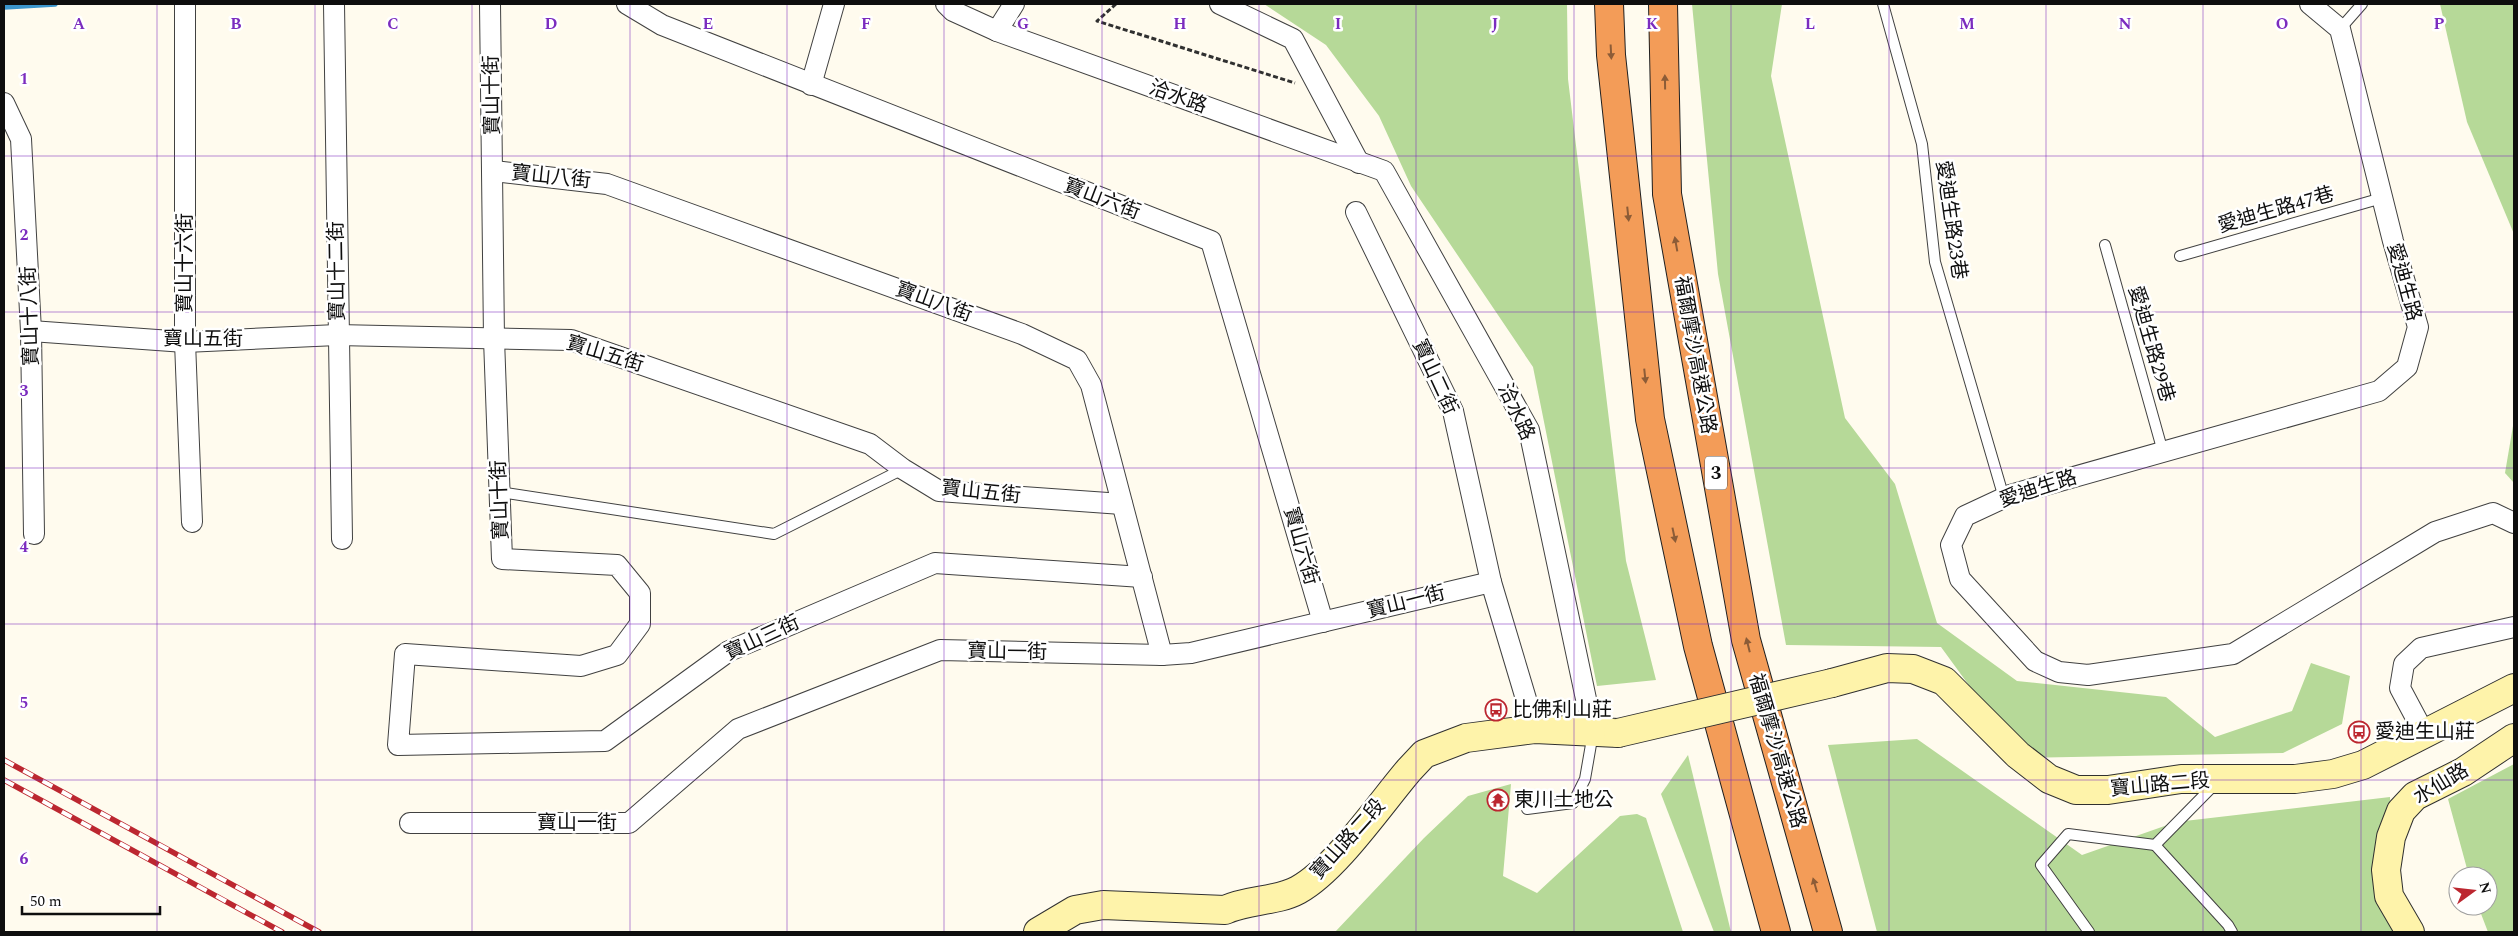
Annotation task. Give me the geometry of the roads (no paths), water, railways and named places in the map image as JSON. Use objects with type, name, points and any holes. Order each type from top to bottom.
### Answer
[{"type":"highway","points":[[1610,4],[1611,55],[1650,419],[1698,646],[1776,932]]},
{"type":"highway","name":"福爾摩沙高速公路","points":[[1663,4],[1667,194],[1675,243],[1746,640],[1828,932]]},
{"type":"street","name":"寶山十六街","points":[[185,4],[185,342],[192,522]]},
{"type":"street","name":"寶山十二街","points":[[334,4],[342,539]]},
{"type":"street","name":"寶山十街","points":[[398,746],[404,654],[581,666],[618,655],[640,624],[640,593],[618,565],[502,559],[494,339],[494,171],[490,4]]},
{"type":"street","name":"寶山六街","points":[[627,4],[662,26],[1211,241],[1323,622]]},
{"type":"street","points":[[811,85],[834,4]]},
{"type":"street","name":"洽水路","points":[[946,4],[953,11],[997,31],[1384,171],[1529,430],[1606,732]]},
{"type":"street","points":[[997,31],[1014,4]]},
{"type":"street","points":[[1220,4],[1293,39],[1359,163]]},
{"type":"street","points":[[2310,4],[2340,29]]},
{"type":"street","name":"愛迪生路","points":[[2340,29],[2382,198],[2418,326],[2407,366],[2379,391],[2004,498],[1965,516],[1951,545],[1960,579],[2035,662],[2059,672],[2088,675],[2233,654],[2435,532],[2492,513],[2514,523]]},
{"type":"street","name":"寶山十八街","points":[[4,103],[21,138],[32,331],[34,534]]},
{"type":"street","name":"寶山八街","points":[[494,171],[607,184],[1022,334],[1077,360],[1091,385],[1162,655]]},
{"type":"street","name":"寶山二街","points":[[1356,212],[1453,411],[1491,582]]},
{"type":"street","name":"寶山五街","points":[[32,331],[185,342],[338,335],[571,340],[870,444],[903,469],[940,491],[1122,504]]},
{"type":"street","name":"寶山三街","points":[[398,746],[604,741],[728,651],[935,562],[1142,577]]},
{"type":"street","points":[[1491,582],[1535,729]]},
{"type":"street","name":"寶山一街","points":[[410,823],[628,823],[738,729],[940,650],[1162,655],[1191,653],[1491,582]]},
{"type":"street","points":[[2424,733],[2400,688],[2404,664],[2421,648],[2514,627]]},
{"type":"street","name":"寶山路二段","points":[[1038,932],[1075,910],[1103,905],[1225,910],[1235,905],[1297,891],[1322,874],[1408,770],[1424,754],[1466,738],[1535,729],[1606,732],[1832,683],[1887,668],[1913,669],[1944,681],[2018,755],[2049,779],[2076,790],[2108,790],[2181,779],[2295,780],[2333,774],[2363,765],[2514,688]]},
{"type":"street","name":"水仙路","points":[[2410,932],[2389,896],[2386,870],[2391,837],[2401,811],[2415,796],[2462,772],[2514,738]]},
{"type":"lane","name":"愛迪生路23巷","points":[[1883,4],[1922,144],[1935,262],[2004,498]]},
{"type":"lane","points":[[2340,29],[2362,4]]},
{"type":"lane","name":"愛迪生路47巷","points":[[2180,256],[2382,198]]},
{"type":"lane","name":"愛迪生路29巷","points":[[2105,245],[2163,452]]},
{"type":"lane","points":[[500,492],[774,534],[903,469]]},
{"type":"lane","points":[[1527,809],[1573,804],[1606,732]]},
{"type":"lane","points":[[2155,845],[2220,779]]},
{"type":"lane","points":[[2089,932],[2040,865],[2068,834],[2155,845],[2228,925],[2232,932]]},
{"type":"waterway","points":[[4,7],[55,4]]},
{"type":"railway","points":[[4,760],[319,932]]},
{"type":"railway","points":[[4,780],[282,932]]},
{"type":"place","name":"比佛利山莊","points":[[1496,710]]},
{"type":"place","name":"愛迪生山莊","points":[[2359,732]]},
{"type":"place","name":"東川土地公","points":[[1498,800]]}]
